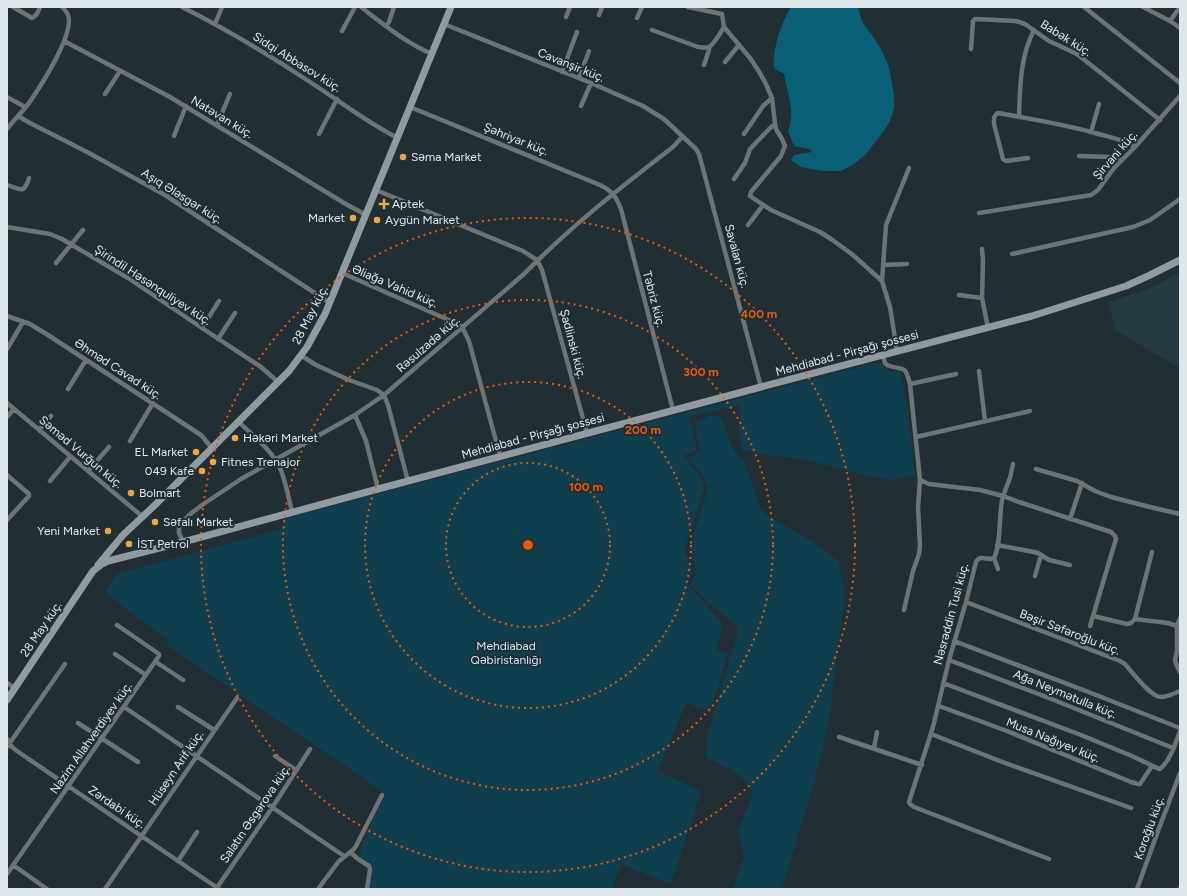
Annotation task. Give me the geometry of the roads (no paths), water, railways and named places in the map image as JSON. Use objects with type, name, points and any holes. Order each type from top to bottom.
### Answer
[{"type":"main road","name":"28 May küç.","points":[[7,700],[106,554],[239,422],[302,356],[316,333],[330,303],[451,7]]},
{"type":"main road","name":"Mehdiabad - Pirşağı şossesi","points":[[95,569],[105,562],[126,556],[673,410],[988,328],[1058,308],[1126,286],[1180,260]]},
{"type":"main road","points":[[117,542],[116,545],[118,550],[126,556]]},
{"type":"main road","points":[[106,554],[107,557],[112,560]]},
{"type":"street","points":[[13,7],[32,18],[38,13],[40,7]]},
{"type":"street","points":[[7,129],[25,107],[46,76],[64,41],[68,28],[68,15],[62,7]]},
{"type":"street","name":"Sidqi Abbasov küç.","points":[[182,7],[271,56],[374,124],[398,138]]},
{"type":"street","points":[[215,24],[222,7]]},
{"type":"street","points":[[342,31],[355,7]]},
{"type":"street","points":[[361,7],[417,47],[432,54]]},
{"type":"street","points":[[386,26],[389,22],[394,7]]},
{"type":"street","points":[[566,17],[570,7]]},
{"type":"street","points":[[599,15],[602,7]]},
{"type":"street","points":[[637,18],[642,7]]},
{"type":"street","points":[[688,7],[708,9],[722,14],[724,28],[758,70],[772,98],[776,129],[785,146],[784,151],[750,194],[750,196],[763,205],[831,238],[882,280]]},
{"type":"street","points":[[1084,7],[1180,83]]},
{"type":"street","points":[[1143,7],[1170,20],[1180,28]]},
{"type":"street","points":[[1170,20],[1180,7]]},
{"type":"street","name":"Babək küç.","points":[[971,49],[973,22],[975,19],[1016,21],[1025,24],[1049,41],[1077,54],[1160,120]]},
{"type":"street","name":"Cavanşir küç.","points":[[444,24],[579,78],[643,106],[655,112],[664,119],[682,137]]},
{"type":"street","points":[[704,65],[709,47],[724,28]]},
{"type":"street","points":[[652,30],[698,47],[709,47]]},
{"type":"street","points":[[1019,117],[1023,59],[1034,30]]},
{"type":"street","points":[[562,72],[577,32]]},
{"type":"street","name":"Natəvan küç.","points":[[64,41],[186,106],[366,215]]},
{"type":"street","points":[[725,62],[739,45]]},
{"type":"street","points":[[579,78],[590,51]]},
{"type":"street","points":[[105,94],[120,71]]},
{"type":"street","points":[[581,106],[591,83]]},
{"type":"street","points":[[217,125],[230,94]]},
{"type":"street","name":"Şirvani küç.","points":[[979,213],[1091,195],[1098,190],[1121,160],[1160,120],[1180,96]]},
{"type":"street","points":[[7,97],[25,107]]},
{"type":"street","points":[[744,134],[763,106],[772,98]]},
{"type":"street","points":[[319,134],[337,99]]},
{"type":"street","points":[[1092,132],[1100,104]]},
{"type":"street","points":[[174,136],[186,106]]},
{"type":"street","name":"Şəhriyar küç.","points":[[410,107],[600,185],[613,194]]},
{"type":"street","points":[[1028,158],[1006,161],[1003,159],[994,124],[995,115],[998,113],[1070,126],[1127,142],[1135,147]]},
{"type":"street","name":"Aşıq Ələsgər küç.","points":[[18,116],[30,124],[89,153],[165,195],[330,303]]},
{"type":"street","points":[[734,179],[745,162],[750,149],[775,124]]},
{"type":"street","name":"Rəsulzadə küç.","points":[[183,542],[179,533],[179,528],[189,515],[241,479],[355,415],[384,395],[524,274],[537,260],[596,207],[673,147],[682,137]]},
{"type":"street","name":"Savalan küç.","points":[[682,137],[696,149],[699,154],[761,387]]},
{"type":"street","points":[[1079,156],[1112,157],[1121,160]]},
{"type":"street","points":[[897,351],[890,307],[882,280],[886,225],[909,168]]},
{"type":"street","points":[[7,185],[21,190],[27,186],[29,178]]},
{"type":"street","points":[[376,190],[523,251],[537,260]]},
{"type":"street","name":"Təbriz küç.","points":[[613,194],[621,209],[673,410]]},
{"type":"street","points":[[1012,254],[1133,227],[1150,220],[1180,198]]},
{"type":"street","points":[[748,226],[763,205]]},
{"type":"street","name":"Şirindil Həsənquliyev küç.","points":[[7,227],[50,234],[71,244],[128,278],[261,368],[278,382]]},
{"type":"street","points":[[56,263],[83,230]]},
{"type":"street","points":[[982,249],[982,298],[988,328]]},
{"type":"street","name":"Şadlinski küç.","points":[[537,260],[542,270],[587,433]]},
{"type":"street","points":[[883,265],[907,264]]},
{"type":"street","name":"Əliağa Vahid küç.","points":[[342,273],[462,327]]},
{"type":"street","points":[[959,295],[982,298]]},
{"type":"street","points":[[202,328],[219,301]]},
{"type":"street","points":[[218,339],[235,313]]},
{"type":"street","name":"Əhməd Cavad küç.","points":[[7,316],[38,328],[201,436],[212,448]]},
{"type":"street","points":[[7,349],[23,322]]},
{"type":"street","points":[[462,327],[469,341],[500,456]]},
{"type":"street","points":[[882,355],[887,365],[906,370],[910,384],[920,480],[918,507],[920,546],[904,610]]},
{"type":"street","points":[[302,356],[316,365],[377,390],[384,395],[408,481]]},
{"type":"street","points":[[68,389],[86,360]]},
{"type":"street","points":[[979,371],[985,421]]},
{"type":"street","points":[[910,384],[956,374]]},
{"type":"street","name":"Səməd Vurğun küç.","points":[[7,403],[143,517]]},
{"type":"street","points":[[130,441],[153,404]]},
{"type":"street","points":[[7,417],[14,409]]},
{"type":"street","points":[[916,437],[1030,411]]},
{"type":"street","points":[[355,415],[366,441],[378,489]]},
{"type":"street","points":[[39,430],[51,416]]},
{"type":"street","points":[[239,422],[268,450],[276,460],[281,469],[292,512]]},
{"type":"street","points":[[88,471],[109,447]]},
{"type":"street","points":[[50,481],[70,456]]},
{"type":"street","points":[[998,569],[994,558],[997,545],[1001,502],[1010,478],[1013,464]]},
{"type":"street","points":[[1036,469],[1069,478],[1111,497],[1150,508],[1180,514]]},
{"type":"street","points":[[7,475],[29,494],[29,496],[7,520]]},
{"type":"street","points":[[920,480],[929,484],[980,490],[1003,496],[1110,532],[1115,536],[1116,539],[1090,626]]},
{"type":"street","points":[[1070,519],[1082,483]]},
{"type":"street","points":[[997,545],[1034,552],[1049,560],[1070,565]]},
{"type":"street","points":[[1093,616],[1127,624],[1131,623],[1135,619],[1152,552]]},
{"type":"street","points":[[1035,576],[1041,555]]},
{"type":"street","name":"Nəsrəddin Tusi küç.","points":[[994,558],[990,560],[982,557],[977,560],[943,683],[939,706],[909,802],[921,810],[1049,859]]},
{"type":"street","name":"Bəşir Səfəroğlu küç.","points":[[966,602],[1120,661],[1125,664],[1156,696],[1162,697],[1180,691]]},
{"type":"street","points":[[1180,618],[1175,660],[1176,666],[1180,672]]},
{"type":"street","points":[[1135,619],[1178,626]]},
{"type":"street","points":[[117,625],[159,654],[160,656],[156,662],[183,680]]},
{"type":"street","points":[[954,641],[1180,728]]},
{"type":"street","points":[[115,654],[146,675]]},
{"type":"street","name":"Ağa Neymətulla küç.","points":[[949,660],[1173,748]]},
{"type":"street","name":"Nazim Allahverdiyev küç.","points":[[7,874],[156,662]]},
{"type":"street","points":[[8,743],[65,664]]},
{"type":"street","points":[[7,683],[15,688]]},
{"type":"street","points":[[943,683],[1081,735],[1160,769],[1163,767],[1180,731]]},
{"type":"street","name":"Hüseyn Arif küç.","points":[[105,889],[237,698]]},
{"type":"street","name":"Musa Nağıyev küç.","points":[[939,706],[1138,784],[1140,784],[1152,766]]},
{"type":"street","points":[[124,707],[344,856]]},
{"type":"street","points":[[178,707],[214,730]]},
{"type":"street","points":[[78,723],[138,762]]},
{"type":"street","points":[[874,748],[877,732]]},
{"type":"street","points":[[931,734],[1005,763],[1131,808]]},
{"type":"street","points":[[839,737],[922,764]]},
{"type":"street","name":"Zərdabi küç.","points":[[8,743],[17,751],[217,889]]},
{"type":"street","name":"Salatın Əsgərova küç.","points":[[217,889],[310,750]]},
{"type":"street","points":[[274,756],[296,770]]},
{"type":"street","name":"Koroğlu küç.","points":[[1137,889],[1180,774]]},
{"type":"street","points":[[318,889],[344,856],[356,846],[382,795]]},
{"type":"street","points":[[178,861],[197,832]]},
{"type":"street","points":[[350,852],[369,866],[370,869],[367,889]]},
{"type":"street","points":[[13,865],[47,889]]},
{"type":"place","name":"Səma Market","points":[[403,157]]},
{"type":"place","name":"Aptek","points":[[384,204]]},
{"type":"place","name":"Market","points":[[353,218]]},
{"type":"place","name":"Aygün Market","points":[[377,220]]},
{"type":"place","name":"Həkəri Market","points":[[235,438]]},
{"type":"place","name":"EL Market","points":[[196,452]]},
{"type":"place","name":"Fitnes Trenajor","points":[[213,462]]},
{"type":"place","name":"049 Kafe","points":[[202,471]]},
{"type":"place","name":"Bolmart","points":[[131,493]]},
{"type":"place","name":"Səfalı Market","points":[[155,522]]},
{"type":"place","name":"Yeni Market","points":[[108,531]]},
{"type":"place","name":"İST Petrol","points":[[129,544]]},
{"type":"park label","name":"Mehdiabad Qəbiristanlığı","points":[[506,653]]}]
